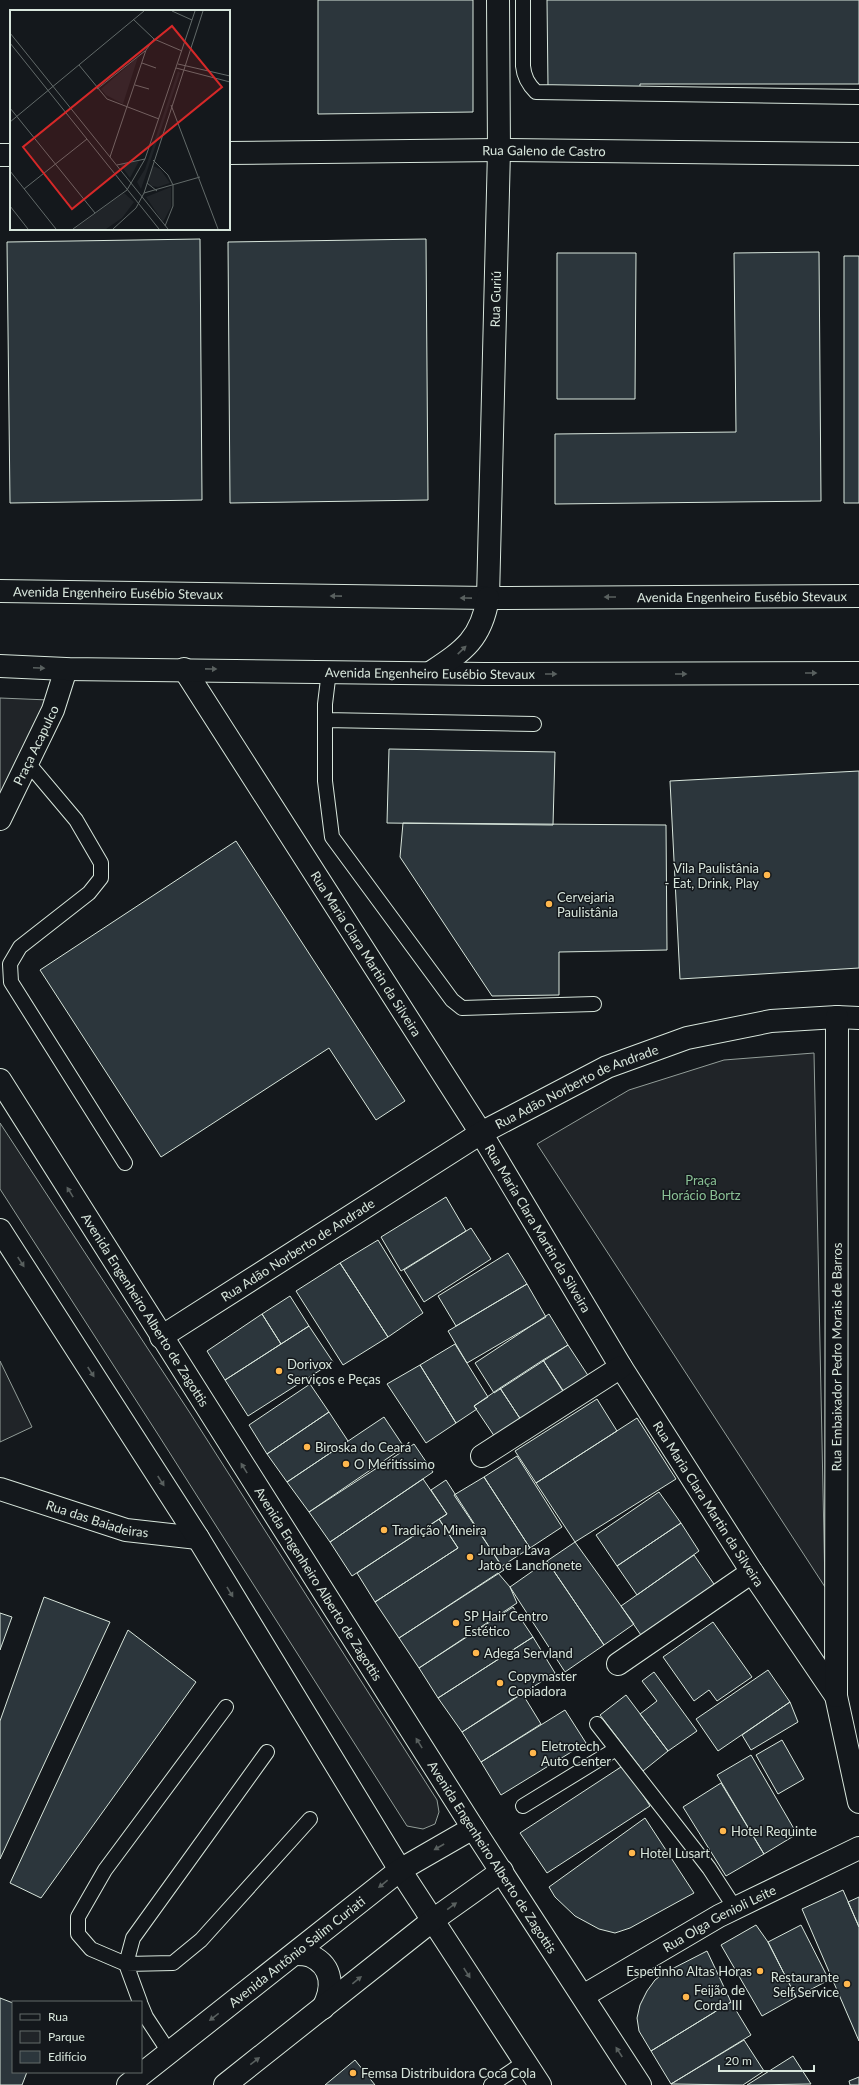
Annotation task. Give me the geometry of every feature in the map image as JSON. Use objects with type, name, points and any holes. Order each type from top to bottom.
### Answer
[{"type":"street","name":"Rua Guriú","points":[[430,673],[461,652],[477,634],[485,618],[488,598],[498,150],[498,0]]},
{"type":"street","name":"Rua Galeno de Castro","points":[[230,153],[498,150],[859,154]]},
{"type":"street","points":[[0,155],[10,154]]},
{"type":"street","name":"Avenida Engenheiro Eusébio Stevaux","points":[[0,591],[488,598],[859,596]]},
{"type":"street","name":"Avenida Engenheiro Eusébio Stevaux","points":[[0,666],[66,669],[184,669],[430,673],[859,673]]},
{"type":"street","name":"Praça Acapulco","points":[[0,820],[53,710],[66,669]]},
{"type":"street","name":"Rua Maria Clara Martin da Silveira","points":[[184,669],[481,1133],[621,1367],[752,1572],[836,1696],[859,1802]]},
{"type":"street","name":"Rua Adão Norberto de Andrade","points":[[161,1337],[481,1133],[607,1067],[687,1038],[771,1021],[837,1017],[859,1018]]},
{"type":"street","name":"Rua Embaixador Pedro Morais de Barros","points":[[836,1696],[837,1017]]},
{"type":"street","name":"Avenida Engenheiro Alberto de Zagottis","points":[[0,1080],[161,1337],[473,1828],[640,2085]]},
{"type":"street","points":[[0,1230],[198,1538],[400,1870],[540,2085]]},
{"type":"street","points":[[482,1456],[621,1367]]},
{"type":"street","name":"Rua das Baiadeiras","points":[[0,1489],[126,1530],[198,1538]]},
{"type":"street","points":[[618,1664],[752,1572]]},
{"type":"street","name":"Avenida Antônio Salim Curiati","points":[[128,2085],[400,1870],[473,1828]]},
{"type":"street","name":"Rua Olga Genioli Leite","points":[[583,1996],[735,1908],[859,1848]]},
{"type":"street","points":[[224,2085],[433,1920],[502,1871]]},
{"type":"street","points":[[295,1954],[310,1956],[322,1965],[330,1978],[330,1994],[323,2008]]},
{"type":"lane","points":[[523,0],[523,66],[529,85],[536,92],[859,97]]},
{"type":"lane","points":[[329,671],[325,720],[325,781],[332,837],[452,1000],[462,1008],[594,1004]]},
{"type":"lane","points":[[325,720],[534,724]]},
{"type":"lane","points":[[28,763],[76,820],[101,863],[101,878],[90,893],[20,947],[10,964],[11,982],[126,1162]]},
{"type":"lane","points":[[226,1707],[105,1870],[78,1917],[78,1934],[91,1949],[126,1964],[173,1963],[201,1940],[310,1819]]},
{"type":"lane","points":[[597,1724],[709,1868],[735,1908]]},
{"type":"lane","points":[[523,1806],[616,1749]]},
{"type":"lane","points":[[140,2001],[126,1964],[133,1938],[267,1752]]},
{"type":"lane","points":[[142,2006],[146,2017],[169,2052]]},
{"type":"lane","points":[[491,2085],[525,2062]]},
{"type":"green space","points":[[0,698],[49,700],[0,804]]},
{"type":"green space","name":"Praça Horácio Bortz","points":[[814,1053],[825,1587],[537,1144],[629,1090],[724,1060]]},
{"type":"green space","points":[[0,1123],[190,1413],[437,1800],[439,1812],[435,1824],[423,1829],[407,1826],[0,1189]]},
{"type":"green space","points":[[0,1361],[32,1427],[0,1442]]},
{"type":"building","points":[[318,0],[473,0],[473,112],[318,114]]},
{"type":"building","points":[[547,0],[859,0],[859,84],[640,84],[640,88],[548,87]]},
{"type":"building","points":[[200,239],[202,500],[10,503],[7,242]]},
{"type":"building","points":[[426,239],[428,500],[230,503],[228,242]]},
{"type":"building","points":[[819,252],[821,501],[555,504],[555,434],[736,432],[734,253]]},
{"type":"building","points":[[557,253],[636,253],[635,399],[557,399]]},
{"type":"building","points":[[844,256],[859,256],[859,503],[844,503]]},
{"type":"building","points":[[389,749],[555,752],[553,825],[387,823]]},
{"type":"building","name":"Vila Paulistânia - Eat, Drink, Play","points":[[859,771],[859,968],[680,979],[670,781]]},
{"type":"building","name":"Cervejaria Paulistânia","points":[[403,823],[666,825],[667,950],[559,952],[559,995],[492,996],[400,857]]},
{"type":"building","points":[[236,841],[405,1101],[376,1120],[329,1048],[161,1157],[40,970]]},
{"type":"building","points":[[446,1197],[466,1231],[401,1271],[381,1237]]},
{"type":"building","points":[[471,1228],[491,1259],[424,1302],[404,1270]]},
{"type":"building","points":[[378,1240],[423,1313],[388,1337],[340,1263]]},
{"type":"building","points":[[508,1253],[527,1284],[456,1326],[438,1296]]},
{"type":"building","points":[[340,1263],[388,1337],[343,1365],[296,1291]]},
{"type":"building","points":[[527,1284],[546,1317],[467,1363],[448,1331]]},
{"type":"building","points":[[290,1296],[309,1326],[281,1344],[262,1314]]},
{"type":"building","points":[[262,1314],[281,1344],[225,1380],[207,1351]]},
{"type":"building","points":[[549,1314],[568,1345],[494,1393],[475,1363]]},
{"type":"building","name":"Dorivox Serviços e Peças","points":[[309,1326],[333,1362],[248,1416],[225,1380]]},
{"type":"building","points":[[455,1344],[488,1397],[474,1406],[477,1409],[456,1423],[420,1365]]},
{"type":"building","points":[[568,1345],[591,1380],[566,1396],[543,1360]]},
{"type":"building","points":[[543,1360],[568,1398],[525,1426],[500,1388]]},
{"type":"building","points":[[420,1365],[456,1423],[426,1443],[387,1384]]},
{"type":"building","points":[[310,1384],[329,1412],[267,1454],[249,1425]]},
{"type":"building","points":[[500,1388],[525,1426],[499,1443],[474,1406]]},
{"type":"building","points":[[597,1399],[617,1431],[536,1483],[515,1451]]},
{"type":"building","name":"Biroska do Ceará","points":[[329,1412],[348,1441],[287,1482],[267,1454]]},
{"type":"building","name":"O Meritíssimo","points":[[384,1417],[404,1447],[309,1512],[287,1482]]},
{"type":"building","points":[[637,1418],[676,1479],[575,1542],[536,1483]]},
{"type":"building","points":[[414,1444],[433,1472],[330,1542],[309,1512]]},
{"type":"building","points":[[517,1456],[562,1527],[530,1548],[484,1477]]},
{"type":"building","points":[[484,1477],[530,1548],[502,1566],[454,1495]]},
{"type":"building","name":"Tradição Mineira","points":[[423,1479],[447,1514],[352,1576],[330,1542]]},
{"type":"building","name":"Jurubar Lava Jato e Lanchonete","points":[[446,1480],[504,1570],[399,1638],[375,1602],[458,1548],[439,1519],[447,1514],[431,1490]]},
{"type":"building","points":[[659,1492],[681,1523],[617,1566],[596,1535]]},
{"type":"building","points":[[439,1519],[458,1548],[375,1602],[357,1573]]},
{"type":"building","points":[[681,1523],[699,1551],[637,1595],[617,1566]]},
{"type":"building","points":[[575,1542],[634,1624],[604,1645],[547,1561]]},
{"type":"building","points":[[694,1555],[716,1587],[643,1638],[621,1606]]},
{"type":"building","points":[[547,1561],[604,1645],[565,1672],[510,1587]]},
{"type":"building","name":"SP Hair Centro Estético","points":[[498,1573],[510,1587],[517,1603],[419,1668],[399,1638]]},
{"type":"building","points":[[44,1597],[110,1622],[0,1859],[0,1721]]},
{"type":"building","name":"Adega Servland","points":[[513,1607],[533,1637],[438,1698],[419,1668]]},
{"type":"building","points":[[0,1613],[12,1617],[0,1650]]},
{"type":"building","points":[[713,1622],[752,1677],[717,1701],[709,1690],[694,1701],[663,1657]]},
{"type":"building","points":[[128,1630],[196,1682],[41,1898],[10,1883]]},
{"type":"building","name":"Copymaster Copiadora","points":[[533,1637],[555,1673],[462,1732],[438,1698]]},
{"type":"building","points":[[768,1670],[790,1702],[718,1751],[696,1719]]},
{"type":"building","points":[[654,1672],[697,1731],[668,1751],[640,1714],[657,1701],[642,1681]]},
{"type":"building","points":[[522,1693],[541,1724],[481,1762],[462,1732]]},
{"type":"building","points":[[626,1695],[668,1751],[643,1771],[600,1715]]},
{"type":"building","points":[[790,1702],[798,1722],[751,1750],[742,1735]]},
{"type":"building","name":"Eletrotech Auto Center","points":[[565,1710],[586,1743],[501,1795],[481,1762]]},
{"type":"building","points":[[782,1740],[804,1779],[778,1794],[756,1755]]},
{"type":"building","points":[[751,1755],[797,1834],[764,1854],[717,1775]]},
{"type":"building","points":[[624,1765],[650,1806],[547,1873],[520,1833]]},
{"type":"building","name":"Hotel Requinte","points":[[721,1783],[764,1854],[726,1876],[683,1807]]},
{"type":"building","name":"Hotel Lusart","points":[[645,1818],[694,1893],[630,1928],[615,1933],[599,1929],[575,1916],[555,1897],[549,1887]]},
{"type":"building","name":"Restaurante Self Service","points":[[843,1890],[859,1927],[859,2041],[802,1909]]},
{"type":"building","points":[[859,1897],[859,1927],[848,1902]]},
{"type":"building","name":"Espetinho Altas Horas","points":[[756,1925],[768,1942],[796,1997],[762,2016],[721,1945]]},
{"type":"building","points":[[801,1925],[829,1980],[796,1997],[768,1942]]},
{"type":"building","name":"Feijão de Corda III","points":[[707,1951],[731,2002],[651,2051],[639,2031],[637,2018],[640,2005],[647,1991],[655,1980],[664,1973]]},
{"type":"building","points":[[0,1998],[12,2003],[12,2073],[27,2073],[22,2085],[0,2085]]},
{"type":"building","points":[[731,2002],[751,2035],[671,2084],[651,2051]]},
{"type":"building","points":[[744,2040],[764,2071],[743,2085],[671,2084]]},
{"type":"building","points":[[793,2056],[811,2084],[747,2085]]},
{"type":"building","name":"Femsa Distribuidora Coca Cola","points":[[355,2060],[375,2085],[325,2085]]},
{"type":"building","points":[[859,2077],[859,2085],[850,2085],[849,2081]]},
{"type":"place","name":"Vila Paulistânia - Eat, Drink, Play","points":[[767,875]]},
{"type":"place","name":"Cervejaria Paulistânia","points":[[549,904]]},
{"type":"place","name":"Dorivox Serviços e Peças","points":[[279,1371]]},
{"type":"place","name":"Biroska do Ceará","points":[[307,1447]]},
{"type":"place","name":"O Meritíssimo","points":[[346,1464]]},
{"type":"place","name":"Tradição Mineira","points":[[384,1530]]},
{"type":"place","name":"Jurubar Lava Jato e Lanchonete","points":[[470,1557]]},
{"type":"place","name":"SP Hair Centro Estético","points":[[456,1623]]},
{"type":"place","name":"Adega Servland","points":[[476,1653]]},
{"type":"place","name":"Copymaster Copiadora","points":[[500,1683]]},
{"type":"place","name":"Eletrotech Auto Center","points":[[533,1753]]},
{"type":"place","name":"Hotel Requinte","points":[[723,1831]]},
{"type":"place","name":"Hotel Lusart","points":[[632,1853]]},
{"type":"place","name":"Espetinho Altas Horas","points":[[760,1971]]},
{"type":"place","name":"Restaurante Self Service","points":[[847,1984]]},
{"type":"place","name":"Feijão de Corda III","points":[[686,1997]]},
{"type":"place","name":"Femsa Distribuidora Coca Cola","points":[[353,2073]]}]
